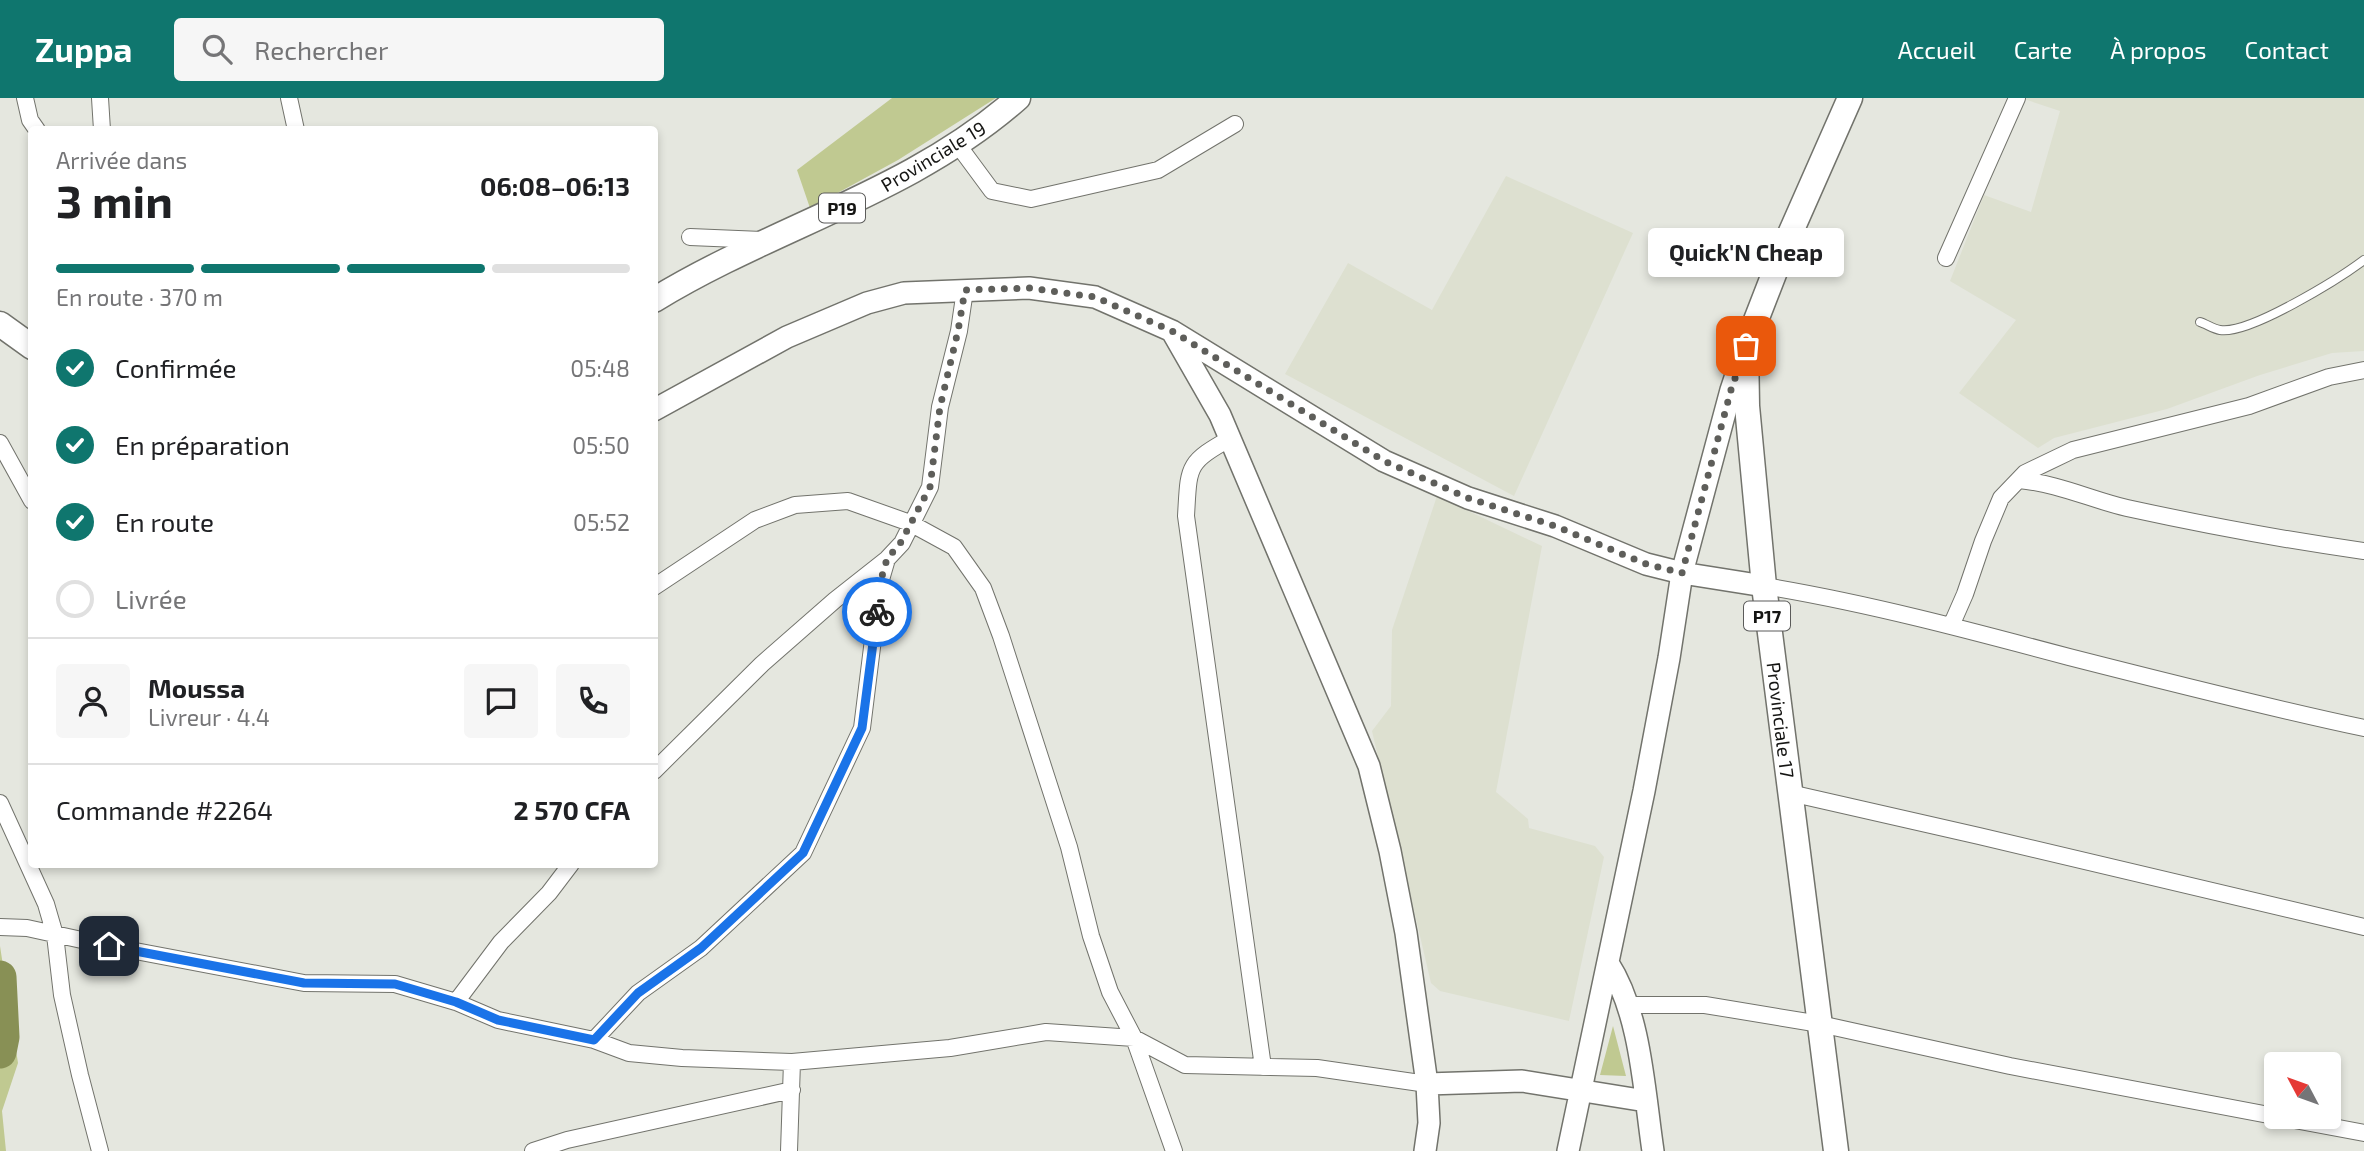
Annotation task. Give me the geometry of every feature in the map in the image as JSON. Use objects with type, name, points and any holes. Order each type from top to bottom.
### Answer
[{"type":"main road","name":"Provinciale 19","points":[[658,297],[681,283],[870,194],[958,145],[1018,98]]},
{"type":"main road","name":"Provinciale 17","points":[[1836,1151],[1764,586],[1747,406],[1746,346],[1786,243],[1850,98]]},
{"type":"main road","points":[[0,324],[28,344]]},
{"type":"street","points":[[24,98],[34,126]]},
{"type":"street","points":[[100,98],[102,126]]},
{"type":"street","points":[[289,98],[295,126]]},
{"type":"street","points":[[1946,258],[2017,98]]},
{"type":"street","points":[[958,145],[992,191],[1031,199],[1158,170],[1235,124]]},
{"type":"street","points":[[690,237],[771,240]]},
{"type":"street","points":[[658,408],[787,337],[867,303],[904,293],[1029,288],[1095,297],[1172,331],[1384,461],[1468,498],[1555,526],[1646,564],[1682,573],[1808,594],[1951,626],[2143,676],[2364,727]]},
{"type":"street","points":[[658,767],[762,664],[887,559],[901,542],[930,487],[940,407],[965,290]]},
{"type":"street","points":[[1172,331],[1231,438],[1369,766],[1390,851],[1406,933],[1427,1084],[1429,1123],[1425,1151]]},
{"type":"street","points":[[1568,1151],[1667,671],[1682,573],[1731,390],[1746,346]]},
{"type":"street","points":[[1951,626],[2001,498],[2025,473],[2073,450],[2249,406],[2329,376],[2364,370]]},
{"type":"street","points":[[1231,438],[1204,453],[1194,462],[1189,477],[1186,516],[1263,1067]]},
{"type":"street","points":[[0,443],[28,494]]},
{"type":"street","points":[[2019,480],[2047,482],[2124,507],[2300,542],[2364,551]]},
{"type":"street","points":[[658,584],[755,520],[795,505],[848,501],[910,523],[954,547],[983,587],[1069,847],[1095,947],[1110,992],[1134,1038],[1174,1151]]},
{"type":"street","points":[[594,1040],[638,993],[701,948],[803,853],[862,728],[880,583],[887,559]]},
{"type":"street","points":[[1790,793],[2364,928]]},
{"type":"street","points":[[0,803],[28,864]]},
{"type":"street","points":[[30,868],[46,904],[55,935],[62,995],[100,1151]]},
{"type":"street","points":[[456,1002],[501,942],[569,868]]},
{"type":"street","points":[[2,927],[27,928],[304,983],[395,984],[456,1002],[498,1020],[594,1040],[629,1052],[682,1058],[792,1062],[950,1048],[1046,1032],[1134,1038],[1185,1065],[1317,1068],[1427,1084],[1522,1081],[1646,1101]]},
{"type":"street","points":[[1608,963],[1621,983],[1636,1037],[1653,1151]]},
{"type":"street","points":[[1627,1005],[1705,1006],[1820,1024],[2010,1066],[2364,1133]]},
{"type":"street","points":[[789,1151],[792,1062]]},
{"type":"street","points":[[533,1151],[567,1140],[792,1090]]},
{"type":"lane","points":[[2200,322],[2220,330],[2238,329],[2321,289],[2364,260]]},
{"type":"shaded area","points":[[2021,98],[2364,98],[2364,351],[2332,353],[2260,375],[2167,409],[2054,438],[2038,448],[1959,393],[2016,320],[1950,281],[1984,195],[2031,212],[2060,111]]},
{"type":"shaded area","points":[[1506,176],[1633,233],[1514,496],[1285,374],[1348,263],[1432,310]]},
{"type":"shaded area","points":[[1437,496],[1542,546],[1496,792],[1528,819],[1529,828],[1595,846],[1604,857],[1569,1021],[1440,991],[1431,983],[1372,731],[1391,706],[1392,630]]},
{"type":"green space","points":[[892,98],[996,98],[898,160],[810,208],[797,170]]},
{"type":"green space","points":[[0,946],[18,1063],[2,1111],[6,1151],[0,1151]]},
{"type":"green space","points":[[1613,1026],[1626,1076],[1600,1075]]},
{"type":"waterway","points":[[0,977],[3,1037],[0,1052]]},
{"type":"way so far","points":[[877,612],[880,583],[887,559],[901,542],[930,487],[940,407],[965,290],[1029,288],[1095,297],[1172,331],[1384,461],[1468,498],[1555,526],[1646,564],[1682,573],[1731,390],[1746,346]]},
{"type":"place","name":"Quick'N Cheap","points":[[1746,346]]},
{"type":"route","points":[[109,946],[304,983],[395,984],[456,1002],[498,1020],[594,1040],[638,993],[701,948],[803,853],[862,728],[877,612]]}]
